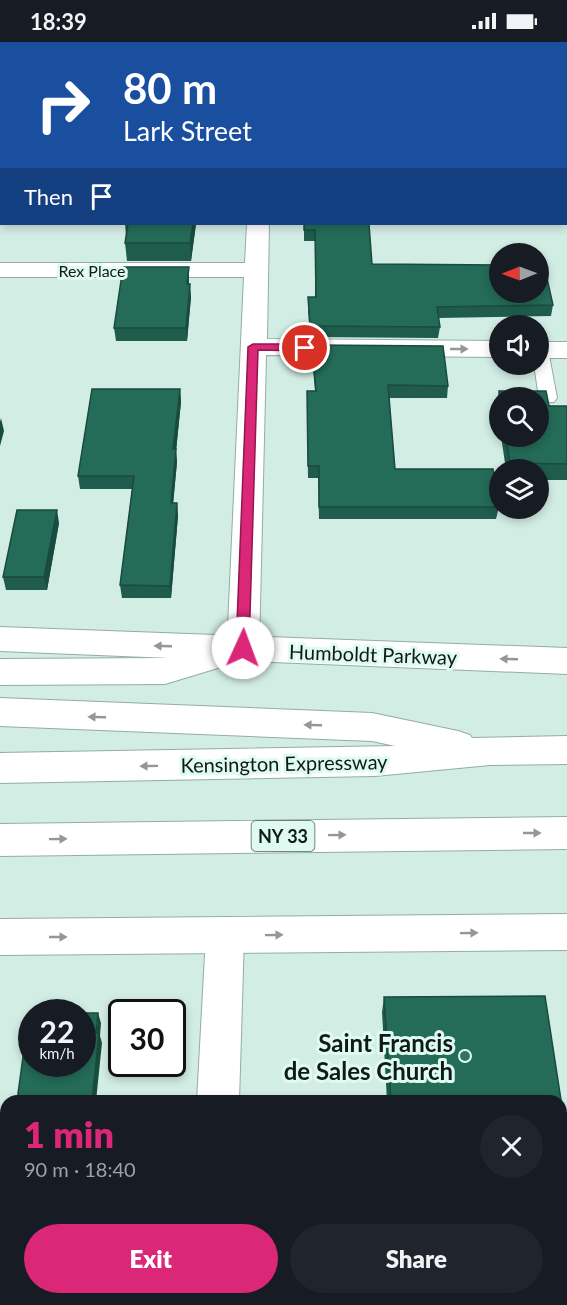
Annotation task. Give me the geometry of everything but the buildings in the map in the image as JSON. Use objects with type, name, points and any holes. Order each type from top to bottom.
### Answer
[{"type":"main road","points":[[0,672],[165,671],[243,648],[258,225]]},
{"type":"main road","name":"Rex Place","points":[[0,270],[256,270]]},
{"type":"main road","points":[[253,347],[489,349]]},
{"type":"main road","points":[[549,350],[567,350]]},
{"type":"main road","name":"Humboldt Parkway","points":[[0,639],[567,661]]},
{"type":"main road","points":[[0,712],[372,727],[490,752]]},
{"type":"main road","name":"Kensington Expressway","points":[[0,768],[375,762],[490,752],[567,750]]},
{"type":"main road","name":"NY 33","points":[[0,840],[567,833]]},
{"type":"main road","points":[[0,937],[567,932]]},
{"type":"main road","points":[[218,1095],[225,936]]},
{"type":"place","name":"Saint Francis de Sales Church","points":[[465,1056]]},
{"type":"route","points":[[243,648],[253,347],[305,348]]}]
